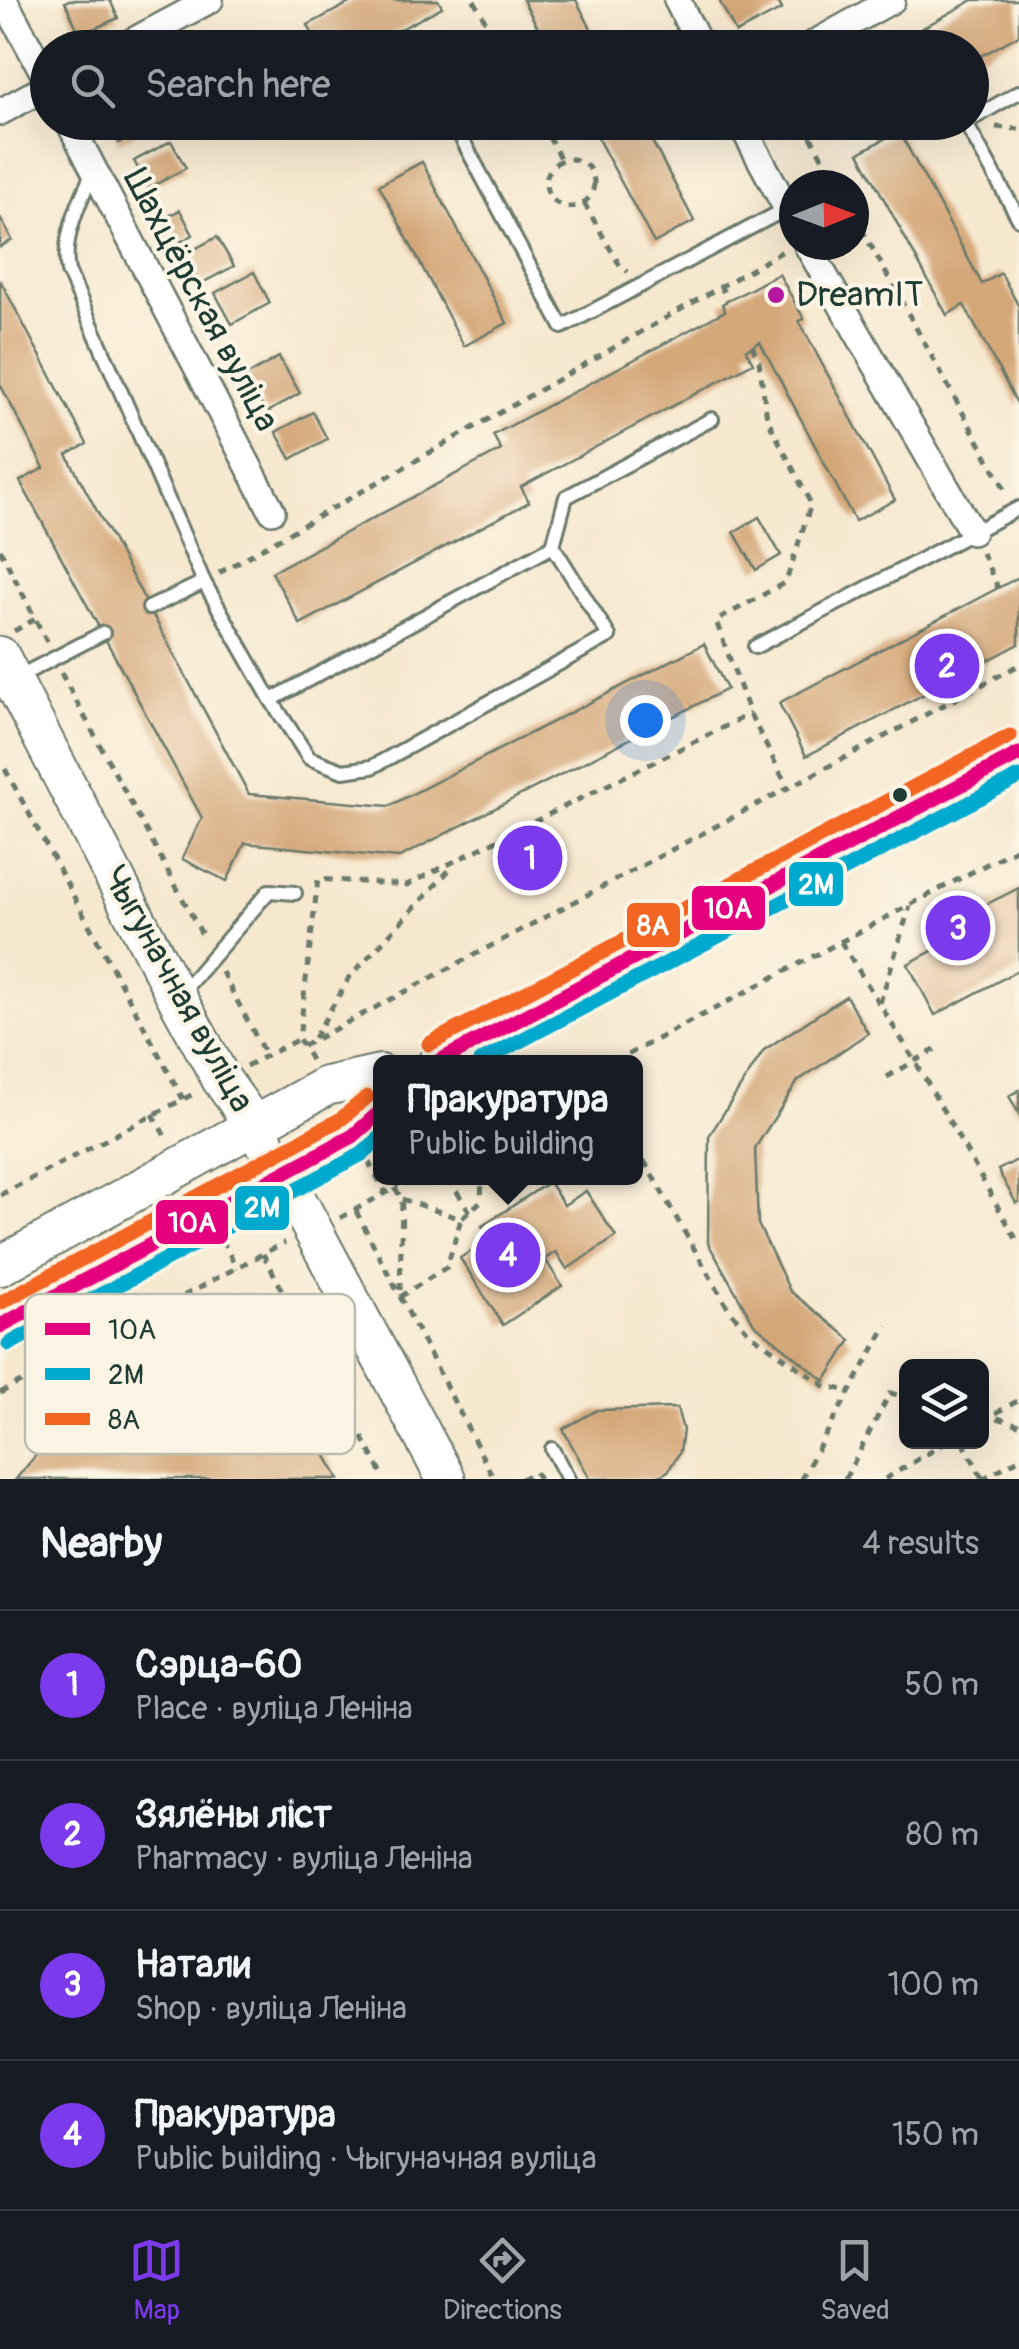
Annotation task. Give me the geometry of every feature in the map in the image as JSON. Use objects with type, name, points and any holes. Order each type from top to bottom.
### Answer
[{"type":"main road","name":"Чыгуначная вуліца","points":[[6,668],[176,998],[283,1174],[347,1294]]},
{"type":"main road","points":[[449,1055],[1019,754]]},
{"type":"main road","points":[[0,1266],[326,1086],[373,1076]]},
{"type":"main road","points":[[60,1294],[354,1136],[373,1118]]},
{"type":"main road","name":"Чыгуначная вуліца","points":[[355,1309],[446,1479]]},
{"type":"main road","points":[[0,1326],[25,1313]]},
{"type":"street","points":[[4,0],[30,50]]},
{"type":"street","points":[[154,30],[210,0]]},
{"type":"street","points":[[677,0],[692,30]]},
{"type":"street","points":[[838,30],[892,0]]},
{"type":"street","points":[[0,112],[30,94]]},
{"type":"street","name":"Шахцёрская вуліца","points":[[77,140],[272,510]]},
{"type":"street","points":[[750,140],[779,195]]},
{"type":"street","points":[[816,260],[972,532]]},
{"type":"lane","points":[[989,109],[1019,92]]},
{"type":"lane","points":[[463,140],[562,327],[779,221]]},
{"type":"lane","points":[[978,140],[1019,220]]},
{"type":"lane","points":[[93,172],[68,244],[68,270],[204,582],[309,758],[323,766],[356,770],[388,758],[609,636],[553,546]]},
{"type":"lane","points":[[272,700],[553,546],[566,497],[712,419]]},
{"type":"lane","points":[[755,647],[1018,509]]},
{"type":"lane","points":[[150,608],[204,582]]},
{"type":"lane","points":[[6,668],[54,660],[102,633]]},
{"type":"lane","points":[[176,998],[269,892],[295,893]]},
{"type":"lane","points":[[552,1449],[568,1479]]},
{"type":"path","points":[[474,0],[490,30]]},
{"type":"path","points":[[550,140],[561,160]]},
{"type":"path","points":[[813,140],[830,170]]},
{"type":"path","points":[[577,159],[590,168],[594,190],[584,202],[568,207],[549,194],[547,178],[561,160],[577,159]]},
{"type":"path","points":[[584,202],[619,264],[629,272],[640,271]]},
{"type":"path","points":[[869,242],[1018,509]]},
{"type":"path","points":[[204,582],[779,252]]},
{"type":"path","points":[[720,285],[728,300]]},
{"type":"path","points":[[752,346],[759,362],[767,418],[810,504],[786,582],[716,621],[750,714],[788,788]]},
{"type":"path","points":[[972,532],[998,588]]},
{"type":"path","points":[[0,549],[37,618],[54,660],[266,1056]]},
{"type":"path","points":[[750,714],[408,885],[318,879],[301,1042],[312,1040],[1019,665]]},
{"type":"path","points":[[5,768],[183,1099]]},
{"type":"path","points":[[627,1055],[1019,848]]},
{"type":"path","points":[[312,1040],[349,978],[456,863]]},
{"type":"path","points":[[880,1003],[910,905]]},
{"type":"path","points":[[841,942],[916,1061],[1019,1244]]},
{"type":"path","points":[[887,1077],[936,1049]]},
{"type":"path","points":[[0,1195],[153,1114]]},
{"type":"path","points":[[643,1159],[728,1308],[749,1334],[825,1386],[850,1391]]},
{"type":"path","points":[[397,1185],[356,1211],[494,1479]]},
{"type":"path","points":[[453,1185],[470,1212]]},
{"type":"path","points":[[400,1297],[447,1267],[462,1219],[481,1201],[482,1185]]},
{"type":"path","points":[[395,1188],[402,1199],[400,1297]]},
{"type":"path","points":[[402,1199],[462,1219]]},
{"type":"path","points":[[263,1254],[285,1294]]},
{"type":"path","points":[[188,1294],[238,1268]]},
{"type":"path","points":[[801,1479],[887,1325]]},
{"type":"path","points":[[0,1393],[25,1380]]},
{"type":"path","points":[[846,1479],[890,1394],[899,1396]]},
{"type":"path","points":[[989,1417],[1019,1400]]},
{"type":"path","points":[[989,1414],[1019,1425]]},
{"type":"path","points":[[355,1424],[385,1479]]},
{"type":"path","points":[[885,1479],[936,1449]]},
{"type":"path","points":[[967,1449],[982,1479],[1019,1459]]},
{"type":"path","points":[[521,1479],[535,1472],[539,1479]]},
{"type":"building","points":[[110,0],[118,18],[91,30],[78,30],[65,2]]},
{"type":"building","points":[[355,0],[438,0],[442,7],[399,30],[311,30],[308,25]]},
{"type":"building","points":[[523,0],[576,0],[592,30],[539,30]]},
{"type":"building","points":[[719,0],[777,0],[782,9],[734,30]]},
{"type":"building","points":[[973,0],[1019,0],[1019,35],[989,52],[989,30],[919,30]]},
{"type":"building","points":[[599,140],[651,140],[694,221],[654,243]]},
{"type":"building","points":[[883,140],[904,140],[982,284],[1001,273],[1019,307],[1019,407],[964,305],[947,315],[859,153]]},
{"type":"building","points":[[171,141],[186,168],[149,188],[134,161]]},
{"type":"building","points":[[422,162],[507,323],[464,346],[379,185]]},
{"type":"building","points":[[180,210],[193,235],[167,249],[154,224]]},
{"type":"building","points":[[0,217],[12,240],[0,247]]},
{"type":"building","points":[[217,237],[234,266],[200,284],[184,255]]},
{"type":"building","points":[[254,272],[270,303],[232,324],[215,293]]},
{"type":"building","points":[[779,274],[804,319],[799,321],[895,500],[855,521],[760,342],[746,350],[753,363],[521,487],[529,502],[300,624],[272,572],[501,450],[493,435],[725,311],[722,304]]},
{"type":"building","points":[[0,280],[87,444],[67,455],[249,794],[389,806],[704,644],[727,689],[398,858],[245,843],[227,881],[182,859],[202,818],[20,481],[44,468],[0,384]]},
{"type":"building","points":[[279,357],[300,393],[266,413],[246,376]]},
{"type":"building","points":[[313,412],[327,439],[291,459],[276,432]]},
{"type":"building","points":[[759,517],[781,555],[756,570],[734,532]]},
{"type":"building","points":[[1019,577],[1019,644],[806,756],[779,703]]},
{"type":"building","points":[[1019,888],[1019,970],[935,1015],[908,964],[943,945],[941,927]]},
{"type":"building","points":[[846,996],[868,1033],[798,1081],[755,1148],[758,1224],[790,1291],[851,1340],[825,1381],[754,1324],[708,1243],[709,1136],[764,1050]]},
{"type":"building","points":[[1019,1090],[1019,1114],[1009,1096]]},
{"type":"building","points":[[1019,1159],[1019,1202],[1016,1203],[998,1170]]},
{"type":"building","points":[[544,1185],[551,1185],[564,1205],[586,1191],[616,1237],[567,1269],[556,1252],[545,1259],[562,1286],[503,1325],[460,1258],[494,1236],[482,1226]]},
{"type":"building","points":[[677,1408],[683,1430],[680,1452],[668,1471],[653,1479],[590,1479],[563,1429],[597,1410]]},
{"type":"building","points":[[37,1454],[325,1454],[339,1479],[16,1479]]},
{"type":"transit line","name":"8А","points":[[429,1044],[1010,736]]},
{"type":"transit line","name":"10A","points":[[451,1055],[1019,754]]},
{"type":"transit line","name":"2М","points":[[493,1055],[1019,777]]},
{"type":"transit line","name":"8А","points":[[0,1303],[341,1119],[367,1097]]},
{"type":"transit line","name":"10A","points":[[59,1294],[353,1136],[373,1118]]},
{"type":"transit line","name":"2М","points":[[102,1294],[362,1154],[373,1144]]},
{"type":"transit line","name":"10A","points":[[0,1326],[25,1313]]},
{"type":"transit line","name":"2М","points":[[9,1344],[25,1335]]},
{"type":"place","name":"DreamIT","points":[[776,295]]},
{"type":"place","name":"Зялёны ліст","points":[[947,666]]},
{"type":"place","name":"Сэрца-60","points":[[530,858]]},
{"type":"place","name":"Натали","points":[[958,928]]},
{"type":"place","name":"Пракуратура","points":[[508,1255]]}]
